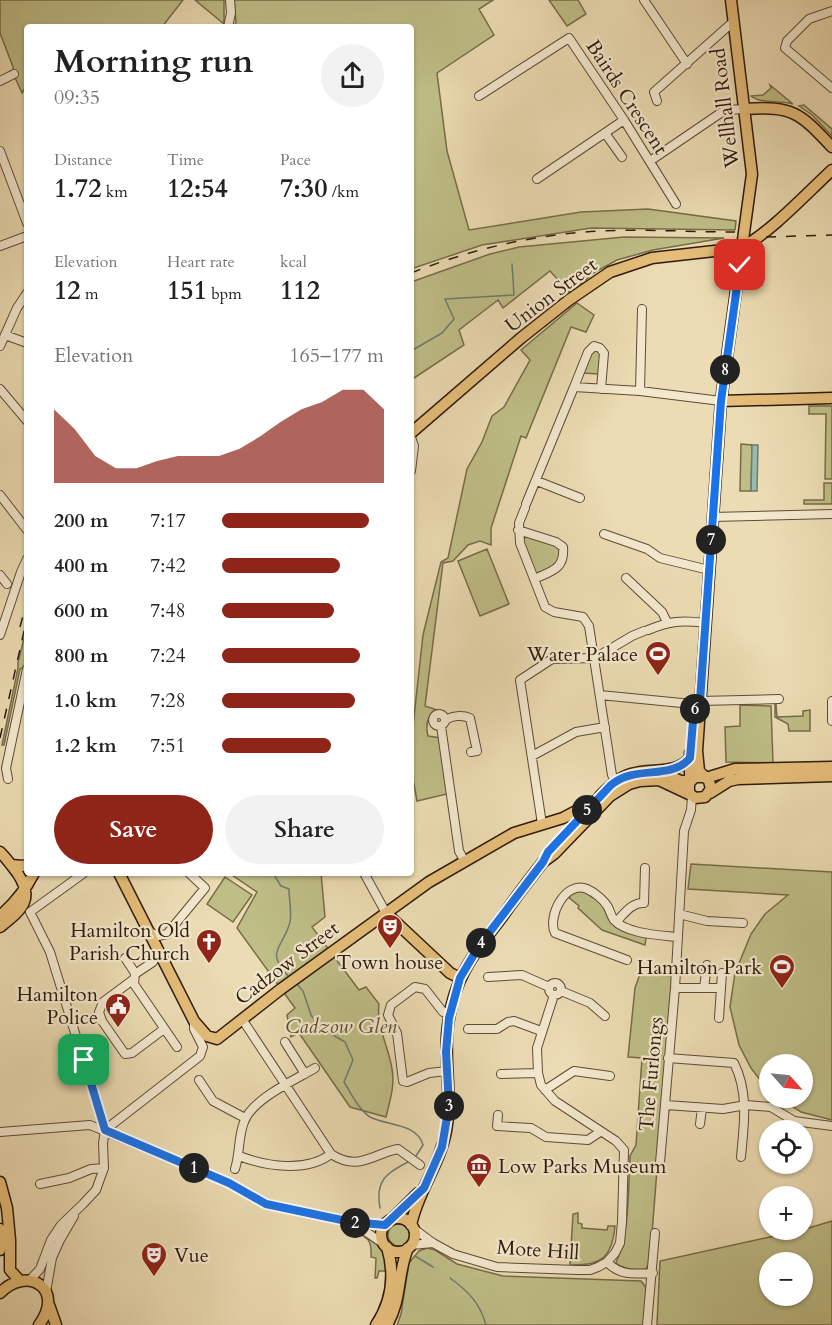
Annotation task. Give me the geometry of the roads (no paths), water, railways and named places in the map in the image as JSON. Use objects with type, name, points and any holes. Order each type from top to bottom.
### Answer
[{"type":"main road","name":"Wellhall Road","points":[[700,701],[721,401],[752,174],[731,0]]},
{"type":"main road","points":[[744,109],[780,108],[795,114],[808,122],[832,147]]},
{"type":"main road","points":[[741,248],[764,232],[832,170]]},
{"type":"main road","name":"Union Street","points":[[414,432],[520,338],[610,272],[652,258],[741,248]]},
{"type":"main road","points":[[721,401],[832,398]]},
{"type":"main road","points":[[691,795],[688,788],[694,709],[700,701]]},
{"type":"main road","points":[[700,701],[697,758],[699,771],[710,785],[708,794]]},
{"type":"main road","points":[[573,830],[616,781],[635,773],[659,772],[679,767],[690,758]]},
{"type":"main road","points":[[659,772],[681,781],[690,781],[695,777],[705,777],[735,769],[832,767]]},
{"type":"main road","points":[[387,1325],[398,1300],[402,1264],[414,1238],[412,1227],[414,1210],[440,1154],[446,1130],[449,1105],[447,1046],[450,1012],[460,978],[479,946],[543,862],[548,852],[614,793],[635,782],[659,780],[698,799],[729,781],[738,779],[832,776]]},
{"type":"main road","name":"Cadzow Street","points":[[194,1021],[204,1034],[217,1039],[281,989],[429,882],[514,833],[570,815],[597,800]]},
{"type":"main road","points":[[0,853],[12,865],[26,889],[26,899],[22,908],[0,927]]},
{"type":"main road","points":[[0,853],[20,886],[18,900]]},
{"type":"main road","points":[[12,865],[24,866]]},
{"type":"main road","points":[[0,916],[18,900],[32,876]]},
{"type":"main road","points":[[121,876],[194,1021]]},
{"type":"main road","points":[[386,913],[450,973],[460,978]]},
{"type":"main road","points":[[0,1182],[7,1208],[10,1270],[24,1281],[38,1284],[46,1292],[56,1325]]},
{"type":"main road","points":[[376,1325],[388,1301],[391,1288],[391,1266],[381,1236],[388,1222],[424,1188]]},
{"type":"main road","points":[[388,1222],[402,1218],[412,1227]]},
{"type":"main road","points":[[0,1229],[0,1250]]},
{"type":"main road","points":[[385,1245],[397,1251],[410,1247]]},
{"type":"main road","points":[[0,1293],[9,1286],[24,1281]]},
{"type":"main road","points":[[39,1325],[49,1304]]},
{"type":"street","points":[[229,24],[230,0]]},
{"type":"street","points":[[644,0],[687,64]]},
{"type":"street","points":[[832,11],[808,19],[787,41],[785,48],[832,88]]},
{"type":"street","points":[[657,101],[654,92],[733,22]]},
{"type":"street","name":"Bairds Crescent","points":[[479,96],[569,38],[624,120],[676,204]]},
{"type":"street","points":[[0,81],[14,74]]},
{"type":"street","points":[[650,161],[725,110],[744,109]]},
{"type":"street","points":[[537,179],[624,120]]},
{"type":"street","points":[[605,133],[622,157]]},
{"type":"street","points":[[0,152],[2,164],[24,216]]},
{"type":"street","points":[[0,246],[24,237]]},
{"type":"street","points":[[0,346],[24,298]]},
{"type":"street","points":[[640,391],[642,309]]},
{"type":"street","points":[[5,335],[24,342]]},
{"type":"street","points":[[601,389],[604,353],[600,348],[594,346],[588,352],[518,530],[520,543],[548,609],[578,615],[587,621],[595,658],[612,775],[616,781]]},
{"type":"street","points":[[574,387],[640,391],[721,401]]},
{"type":"street","points":[[0,389],[24,417]]},
{"type":"street","points":[[537,481],[580,498]]},
{"type":"street","points":[[0,495],[24,526]]},
{"type":"street","points":[[712,517],[831,513]]},
{"type":"street","points":[[518,530],[556,542],[564,548],[564,559],[561,564],[534,579]]},
{"type":"street","points":[[604,534],[647,549],[660,558],[709,570]]},
{"type":"street","points":[[0,635],[4,606],[24,565]]},
{"type":"street","points":[[0,575],[7,584]]},
{"type":"street","points":[[626,578],[662,612],[667,622]]},
{"type":"street","points":[[542,824],[520,680],[552,659],[595,658],[632,636],[667,622],[680,620],[705,622]]},
{"type":"street","points":[[8,779],[6,768],[24,683]]},
{"type":"street","points":[[600,695],[692,704],[700,701],[779,699]]},
{"type":"street","points":[[832,701],[832,721]]},
{"type":"street","points":[[464,860],[459,851],[443,724],[449,718],[460,716],[470,718],[477,751],[471,752]]},
{"type":"street","points":[[532,756],[576,732],[605,727]]},
{"type":"street","points":[[687,820],[708,794]]},
{"type":"street","name":"The Furlongs","points":[[660,1163],[675,988],[676,937],[684,831],[691,810],[691,795]]},
{"type":"street","points":[[616,922],[632,906],[638,902],[644,903],[645,868]]},
{"type":"street","points":[[24,1281],[39,1269],[53,1236],[65,1220],[96,1190],[104,1168],[105,1130],[50,952],[30,912],[80,876]]},
{"type":"street","points":[[150,932],[158,936],[167,934],[205,888],[192,876]]},
{"type":"street","points":[[366,876],[386,913]]},
{"type":"street","points":[[627,960],[560,936],[553,929],[554,917],[561,899],[572,889],[587,889],[604,902],[616,922],[649,934],[676,937]]},
{"type":"street","points":[[679,914],[707,921],[743,923]]},
{"type":"street","points":[[159,950],[153,962],[103,1002],[99,1012],[102,1021],[125,1054],[132,1053],[164,1029]]},
{"type":"street","points":[[125,958],[135,977],[134,984],[177,1047]]},
{"type":"street","points":[[153,962],[167,966]]},
{"type":"street","points":[[704,988],[707,965]]},
{"type":"street","points":[[719,1018],[722,973]]},
{"type":"street","points":[[488,977],[522,975],[549,987],[549,992],[590,1003],[605,1016]]},
{"type":"street","points":[[447,1071],[427,1074],[407,1082],[402,1080],[397,1033],[388,1015],[391,1006],[414,988],[423,988],[443,1012],[450,1012]]},
{"type":"street","points":[[675,988],[721,988]]},
{"type":"street","name":"Mote Hill","points":[[412,1227],[432,1243],[453,1254],[500,1267],[590,1270],[607,1262],[615,1253],[620,1243],[625,1155],[619,1144],[555,1101],[541,1085],[538,1073],[537,1048],[541,1031],[557,993]]},
{"type":"street","points":[[242,1018],[331,1155],[341,1160],[358,1162],[400,1149],[420,1166]]},
{"type":"street","points":[[105,1130],[200,1056],[203,1047],[194,1029],[194,1021]]},
{"type":"street","points":[[468,1029],[497,1029],[508,1022],[514,1022],[541,1031]]},
{"type":"street","points":[[285,1042],[305,1074]]},
{"type":"street","points":[[668,1058],[734,1063],[740,1075],[746,1106],[741,1157]]},
{"type":"street","points":[[235,1169],[245,1118],[253,1108],[315,1068]]},
{"type":"street","points":[[545,1089],[574,1071],[610,1076]]},
{"type":"street","points":[[501,1074],[538,1073]]},
{"type":"street","points":[[199,1080],[214,1102],[245,1118]]},
{"type":"street","points":[[666,1105],[723,1110],[746,1106],[771,1107],[794,1121],[832,1126]]},
{"type":"street","points":[[700,1124],[702,1108]]},
{"type":"street","points":[[498,1115],[497,1126],[531,1128],[546,1137],[588,1140],[600,1132]]},
{"type":"street","points":[[0,1132],[90,1125],[229,1183],[266,1204],[351,1222],[388,1222]]},
{"type":"street","points":[[239,1156],[253,1161],[297,1166],[325,1159],[331,1155]]},
{"type":"street","points":[[40,1184],[69,1178],[91,1169],[104,1168]]},
{"type":"street","points":[[46,1292],[52,1258],[78,1209]]},
{"type":"street","points":[[351,1222],[385,1245]]},
{"type":"street","points":[[648,1325],[655,1233]]},
{"type":"street","points":[[410,1247],[432,1243]]},
{"type":"street","name":"Mote Hill","points":[[607,1262],[614,1270],[621,1273],[653,1273]]},
{"type":"water","points":[[752,445],[758,445],[757,491],[751,491]]},
{"type":"waterway","points":[[414,349],[442,333],[454,319],[445,299],[514,295],[512,264]]},
{"type":"waterway","points":[[275,876],[281,886],[289,889],[290,922],[276,955],[289,977]]},
{"type":"waterway","points":[[297,984],[303,991],[311,1015],[319,1027],[345,1042],[353,1060],[344,1082],[359,1106],[370,1117],[401,1126],[415,1133],[423,1145],[416,1156]]},
{"type":"waterway","points":[[380,1208],[379,1191],[384,1179],[408,1162]]},
{"type":"waterway","points":[[415,1256],[433,1267]]},
{"type":"waterway","points":[[450,1278],[472,1298],[486,1325]]},
{"type":"railway","points":[[414,272],[496,246],[561,234],[622,230],[735,232]]},
{"type":"railway","points":[[766,237],[832,235]]},
{"type":"railway","points":[[20,627],[24,612]]},
{"type":"railway","points":[[0,738],[24,631]]},
{"type":"place","name":"Water Palace","points":[[658,677]]},
{"type":"place","name":"Town house","points":[[390,950]]},
{"type":"place","name":"Hamilton Old Parish Church","points":[[209,965]]},
{"type":"place","name":"Hamilton Park","points":[[782,990]]},
{"type":"place","name":"Hamilton Police","points":[[118,1029]]},
{"type":"place","name":"Low Parks Museum","points":[[479,1189]]},
{"type":"place","name":"Vue","points":[[154,1278]]},
{"type":"park label","name":"Cadzow Glen","points":[[341,1026]]}]
